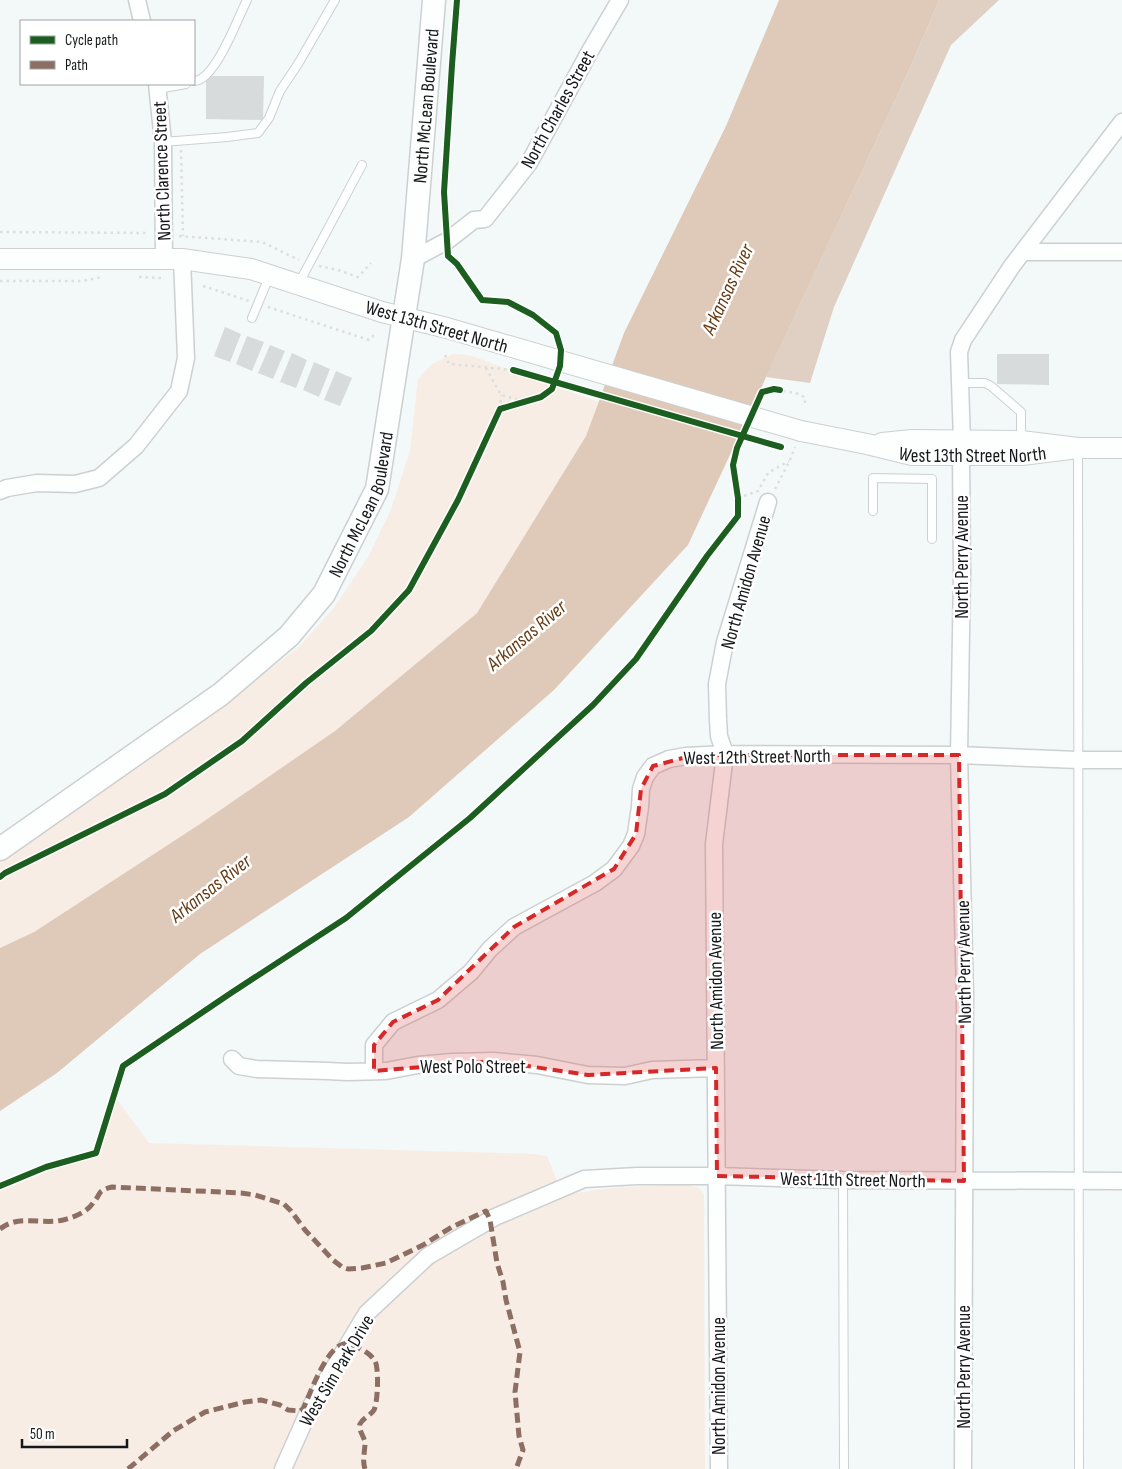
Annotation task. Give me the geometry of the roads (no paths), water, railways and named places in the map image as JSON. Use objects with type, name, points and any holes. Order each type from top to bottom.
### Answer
[{"type":"main road","name":"North McLean Boulevard","points":[[0,849],[221,694],[289,636],[324,594],[377,489],[412,259],[434,0]]},
{"type":"street","points":[[137,0],[142,20]]},
{"type":"street","name":"North Charles Street","points":[[412,259],[447,241],[474,220],[485,219],[530,163],[590,51],[620,0]]},
{"type":"street","name":"North Clarence Street","points":[[0,491],[37,483],[75,484],[99,478],[136,446],[179,390],[186,358],[169,265],[157,86]]},
{"type":"street","name":"North Perry Avenue","points":[[963,1469],[964,995],[959,755],[962,564],[959,352],[963,340],[1024,252],[1122,122]]},
{"type":"street","points":[[1024,252],[1122,252]]},
{"type":"street","name":"West 13th Street North","points":[[0,259],[251,269],[404,318],[447,328],[801,431],[868,444],[912,440],[1022,455],[1078,448]]},
{"type":"street","name":"West 13th Street North","points":[[961,448],[1021,441],[1078,448],[1122,448]]},
{"type":"street","name":"North Amidon Avenue","points":[[719,1469],[714,844],[725,754],[718,728],[717,684],[725,642],[768,502]]},
{"type":"street","name":"West 12th Street North","points":[[374,1071],[374,1045],[393,1022],[438,1000],[471,972],[490,949],[514,927],[595,884],[614,869],[631,846],[640,807],[641,789],[645,777],[653,766],[669,759],[725,754],[959,755],[1122,760]]},
{"type":"street","name":"West Polo Street","points":[[232,1059],[239,1066],[257,1069],[347,1072],[386,1071],[418,1065],[452,1062],[494,1062],[537,1066],[588,1075],[625,1076],[652,1070],[716,1068]]},
{"type":"street","name":"West 11th Street North","points":[[584,1179],[637,1176],[717,1176],[843,1180],[1122,1181]]},
{"type":"street","name":"West Sim Park Drive","points":[[283,1469],[311,1406],[367,1313],[428,1256],[495,1217],[584,1179]]},
{"type":"lane","points":[[195,81],[201,79],[211,69],[223,50],[247,0]]},
{"type":"lane","points":[[162,142],[258,133],[269,118],[280,91],[335,0]]},
{"type":"lane","points":[[157,86],[172,85]]},
{"type":"lane","points":[[298,285],[362,165]]},
{"type":"lane","points":[[252,318],[270,275]]},
{"type":"lane","points":[[960,383],[985,383],[1021,412],[1021,441]]},
{"type":"lane","points":[[1078,448],[1079,1469]]},
{"type":"lane","points":[[873,511],[873,478],[932,479],[932,539]]},
{"type":"lane","points":[[843,1180],[844,1469]]},
{"type":"water","name":"Arkansas River","points":[[779,0],[939,0],[911,66],[688,545],[554,690],[409,817],[200,954],[57,1073],[0,1111],[0,948],[34,932],[200,824],[335,731],[477,613],[586,436],[624,333],[726,126]]}]
